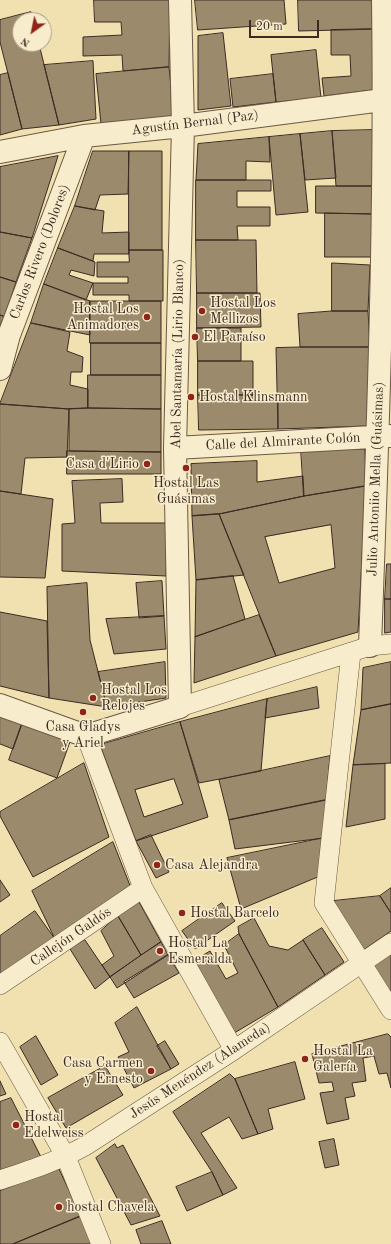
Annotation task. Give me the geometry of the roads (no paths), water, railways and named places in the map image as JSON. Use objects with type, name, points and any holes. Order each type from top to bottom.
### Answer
[{"type":"street","name":"Abel Santamaría (Lirio Blanco)","points":[[180,0],[183,126],[176,448],[180,707]]},
{"type":"street","name":"Julio Antoniio Mella (Guásimas)","points":[[371,648],[385,436],[388,100],[383,0]]},
{"type":"street","name":"Agustín Bernal (Paz)","points":[[0,152],[84,136],[183,126],[388,100]]},
{"type":"street","name":"Carlos Rivero (Dolores)","points":[[0,369],[9,335],[84,136]]},
{"type":"street","name":"Calle del Almirante Colón","points":[[176,448],[385,436]]},
{"type":"street","points":[[0,705],[86,736],[371,648],[324,903],[391,1010]]},
{"type":"street","points":[[86,736],[143,888],[234,1050]]},
{"type":"street","name":"Callejón Galdós","points":[[0,986],[143,888]]},
{"type":"street","name":"Jesús Menéndez (Alameda)","points":[[0,1180],[66,1157],[85,1146],[234,1050],[391,943]]},
{"type":"street","points":[[0,1042],[66,1157],[101,1244]]},
{"type":"place","name":"Hostal Los Mellizos","points":[[202,311]]},
{"type":"place","name":"Hostal Los Animadores","points":[[147,317]]},
{"type":"place","name":"El Paraíso","points":[[195,337]]},
{"type":"place","name":"Hostal Klinsmann","points":[[191,397]]},
{"type":"place","name":"Casa d'Lirio","points":[[147,464]]},
{"type":"place","name":"Hostal Las Guásimas","points":[[186,468]]},
{"type":"place","name":"Hostal Los Relojes","points":[[93,698]]},
{"type":"place","name":"Casa Gladys y Ariel","points":[[83,712]]},
{"type":"place","name":"Casa Alejandra","points":[[157,865]]},
{"type":"place","name":"Hostal Barcelo","points":[[182,913]]},
{"type":"place","name":"Hostal La Esmeralda","points":[[160,951]]},
{"type":"place","name":"Hostal La Galería","points":[[305,1059]]},
{"type":"place","name":"Casa Carmen y Ernesto","points":[[151,1071]]},
{"type":"place","name":"Hostal Edelweiss","points":[[16,1125]]},
{"type":"place","name":"hostal Chavela","points":[[59,1207]]}]
